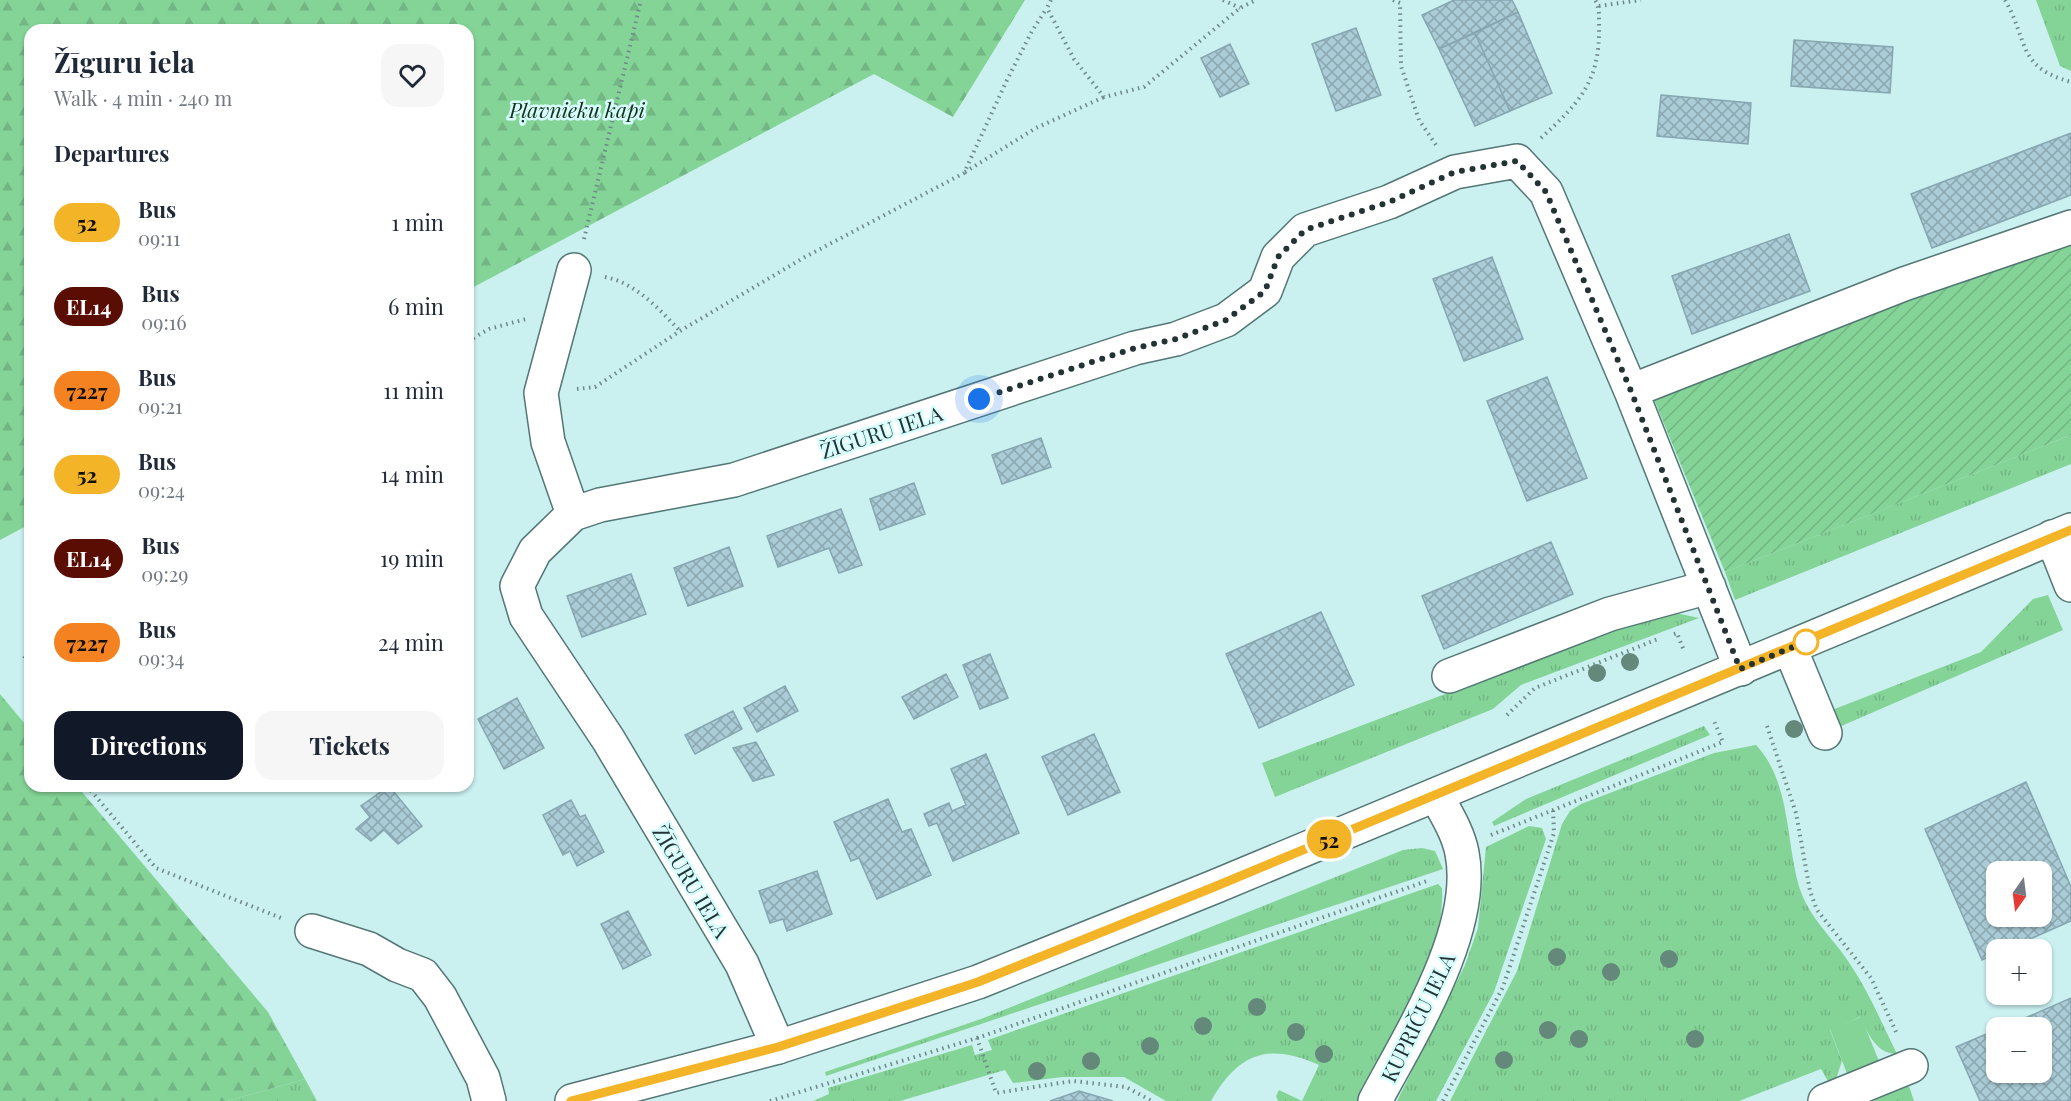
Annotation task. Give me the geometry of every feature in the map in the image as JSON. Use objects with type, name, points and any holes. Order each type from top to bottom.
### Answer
[{"type":"street","name":"ŽĪGURU IELA","points":[[778,1047],[742,964],[608,739],[526,616],[518,586],[535,551],[573,514],[600,505],[734,480],[1135,348],[1176,339],[1226,320],[1265,291],[1278,257],[1305,230],[1389,202],[1455,172],[1517,161]]},
{"type":"street","points":[[1517,161],[1546,192],[1631,391],[1740,669]]},
{"type":"street","points":[[1631,391],[1904,284],[2071,227]]},
{"type":"street","points":[[573,514],[548,442],[541,393],[574,270]]},
{"type":"street","points":[[572,1101],[778,1047],[978,982],[1436,795],[2062,534],[2071,585]]},
{"type":"street","points":[[1449,676],[1610,614],[1708,586]]},
{"type":"street","points":[[1790,648],[1825,733]]},
{"type":"street","name":"KUPRIČU IELA","points":[[1375,1101],[1436,987],[1453,942],[1462,894],[1462,855],[1457,836],[1436,795]]},
{"type":"street","points":[[312,931],[369,949],[397,965],[423,975],[440,997],[483,1078],[489,1101]]},
{"type":"street","points":[[1826,1101],[1911,1066]]},
{"type":"path","points":[[641,0],[574,270],[615,279],[651,301],[680,331]]},
{"type":"path","points":[[964,173],[1007,80],[1051,0]]},
{"type":"path","points":[[1223,0],[1240,8]]},
{"type":"path","points":[[541,393],[595,387],[680,331],[805,256],[964,173],[1036,128],[1104,97],[1144,87],[1240,8],[1256,0]]},
{"type":"path","points":[[1393,0],[1400,3],[1406,0]]},
{"type":"path","points":[[1517,161],[1577,104],[1593,75],[1600,41],[1599,6],[1595,0]]},
{"type":"path","points":[[1599,6],[1641,0]]},
{"type":"path","points":[[2006,0],[2028,57],[2050,76],[2071,82]]},
{"type":"path","points":[[1400,3],[1401,66],[1419,120],[1455,172]]},
{"type":"path","points":[[1047,8],[1074,59],[1104,97]]},
{"type":"path","points":[[474,338],[489,330],[563,309]]},
{"type":"path","points":[[1669,635],[1677,633],[1684,651]]},
{"type":"path","points":[[1507,715],[1535,688],[1662,637]]},
{"type":"path","points":[[770,1101],[977,1038],[1444,876],[1462,855],[1489,836],[1553,808],[1723,742],[1714,722]]},
{"type":"path","points":[[1767,726],[1796,813],[1810,891],[1817,910],[1870,978],[1911,1066]]},
{"type":"path","points":[[92,792],[156,868],[312,931]]},
{"type":"path","points":[[1443,1101],[1503,987],[1554,833],[1553,808]]},
{"type":"path","points":[[977,1038],[996,1093],[1073,1081],[1126,1087],[1152,1101]]},
{"type":"green space","name":"Pļavnieku kapi","points":[[0,0],[1025,0],[953,117],[874,74],[474,287],[474,24],[24,24],[24,527],[0,540]]},
{"type":"green space","points":[[2036,0],[2071,0],[2071,71],[2060,66]]},
{"type":"green space","points":[[2071,240],[2071,435],[1725,572],[1653,397]]},
{"type":"green space","points":[[2071,435],[2071,464],[1735,600],[1725,572]]},
{"type":"green space","points":[[2048,595],[2063,630],[1839,727],[1832,710],[1981,652],[2033,599]]},
{"type":"green space","points":[[1676,613],[1699,618],[1521,685],[1493,709],[1275,797],[1262,763],[1647,618]]},
{"type":"green space","points":[[0,694],[24,723],[24,792],[82,792],[268,1012],[305,1079],[227,1101],[0,1101]]},
{"type":"green space","points":[[1704,726],[1710,735],[1494,826],[1492,822],[1526,799]]},
{"type":"green space","points":[[1756,745],[1767,759],[1781,791],[1793,862],[1806,904],[1857,975],[1897,1054],[1878,1047],[1860,1017],[1830,1030],[1842,1061],[1836,1079],[1829,1083],[1821,1069],[1739,1101],[1450,1101],[1517,971],[1562,824],[1570,811],[1581,804],[1714,753]]},
{"type":"green space","points":[[1529,826],[1542,828],[1546,839],[1494,992],[1436,1101],[1397,1101],[1465,965],[1478,928],[1486,847]]},
{"type":"green space","points":[[1422,848],[1435,851],[1443,869],[826,1076],[825,1072],[981,1019],[1403,850]]},
{"type":"green space","points":[[1438,884],[1442,888],[1441,917],[1426,973],[1401,1025],[1357,1101],[1302,1101],[1319,1065],[1285,1054],[1270,1054],[1256,1056],[1244,1062],[1221,1085],[1211,1101],[1166,1101],[1124,1077],[1063,1077],[1013,1083],[1005,1070],[900,1101],[813,1101],[829,1094],[828,1088],[972,1045],[975,1055],[992,1050],[988,1040]]},
{"type":"green space","points":[[1861,1017],[1881,1066],[1849,1079],[1830,1029]]},
{"type":"green space","points":[[305,1079],[317,1101],[227,1101]]},
{"type":"green space","points":[[1909,1086],[1914,1101],[1872,1101]]},
{"type":"green space","points":[[1279,1090],[1302,1101],[1278,1101],[1276,1096]]},
{"type":"building","points":[[1454,0],[1512,0],[1518,12],[1439,49],[1422,15]]},
{"type":"building","points":[[1518,12],[1552,93],[1510,111],[1475,33]]},
{"type":"building","points":[[1356,28],[1381,95],[1336,111],[1312,44]]},
{"type":"building","points":[[1475,33],[1510,111],[1475,126],[1439,49]]},
{"type":"building","points":[[1794,40],[1893,47],[1890,93],[1791,86]]},
{"type":"building","points":[[1230,44],[1249,84],[1220,97],[1201,58]]},
{"type":"building","points":[[1661,95],[1751,103],[1748,144],[1657,136]]},
{"type":"building","points":[[2071,133],[2071,195],[1932,248],[1911,194]]},
{"type":"building","points":[[1789,234],[1810,291],[1692,334],[1672,276]]},
{"type":"building","points":[[1492,257],[1523,339],[1464,361],[1433,279]]},
{"type":"building","points":[[1547,377],[1587,478],[1527,501],[1487,401]]},
{"type":"building","points":[[1041,438],[1051,467],[1002,484],[992,455]]},
{"type":"building","points":[[914,483],[925,514],[880,530],[870,499]]},
{"type":"building","points":[[841,509],[862,565],[839,573],[829,548],[778,567],[767,536]]},
{"type":"building","points":[[1551,542],[1573,594],[1444,649],[1422,596]]},
{"type":"building","points":[[729,547],[743,586],[688,606],[674,568]]},
{"type":"building","points":[[631,574],[646,614],[582,637],[567,596]]},
{"type":"building","points":[[1321,612],[1354,685],[1259,728],[1226,654]]},
{"type":"building","points":[[990,654],[1008,698],[980,709],[963,665]]},
{"type":"building","points":[[946,674],[958,697],[914,719],[902,697]]},
{"type":"building","points":[[785,686],[798,711],[757,732],[744,708]]},
{"type":"building","points":[[517,698],[544,748],[504,769],[478,719]]},
{"type":"building","points":[[733,711],[742,729],[695,754],[685,735]]},
{"type":"building","points":[[1094,734],[1120,792],[1068,815],[1042,757]]},
{"type":"building","points":[[756,742],[774,775],[753,781],[733,748]]},
{"type":"building","points":[[986,754],[1019,833],[953,861],[937,823],[929,826],[924,814],[949,803],[952,811],[966,805],[951,769]]},
{"type":"building","points":[[2026,782],[2071,887],[2071,921],[2030,939],[1986,939],[1986,958],[1982,960],[1925,829]]},
{"type":"building","points":[[381,792],[394,792],[422,826],[398,844],[384,830],[371,841],[356,829],[370,817],[361,806]]},
{"type":"building","points":[[888,799],[902,832],[911,829],[931,875],[877,899],[859,858],[851,861],[834,822]]},
{"type":"building","points":[[571,800],[580,817],[585,815],[604,852],[577,866],[570,851],[563,855],[543,815]]},
{"type":"building","points":[[817,871],[832,914],[787,931],[783,919],[770,923],[759,891]]},
{"type":"building","points":[[628,911],[651,955],[623,969],[601,924]]},
{"type":"building","points":[[2071,998],[2071,1101],[1980,1101],[1956,1047],[1986,1034],[1986,1083],[2052,1083],[2052,1017],[2027,1017]]},
{"type":"building","points":[[1079,1091],[1113,1101],[1050,1101]]},
{"type":"bus line","name":"52","points":[[571,1101],[778,1047],[978,982],[1214,887],[2071,530]]},
{"type":"route","points":[[979,399],[1135,348],[1176,339],[1226,320],[1265,291],[1278,257],[1305,230],[1389,202],[1455,172],[1517,161],[1546,192],[1631,391],[1740,669],[1812,639],[1806,642]]}]
